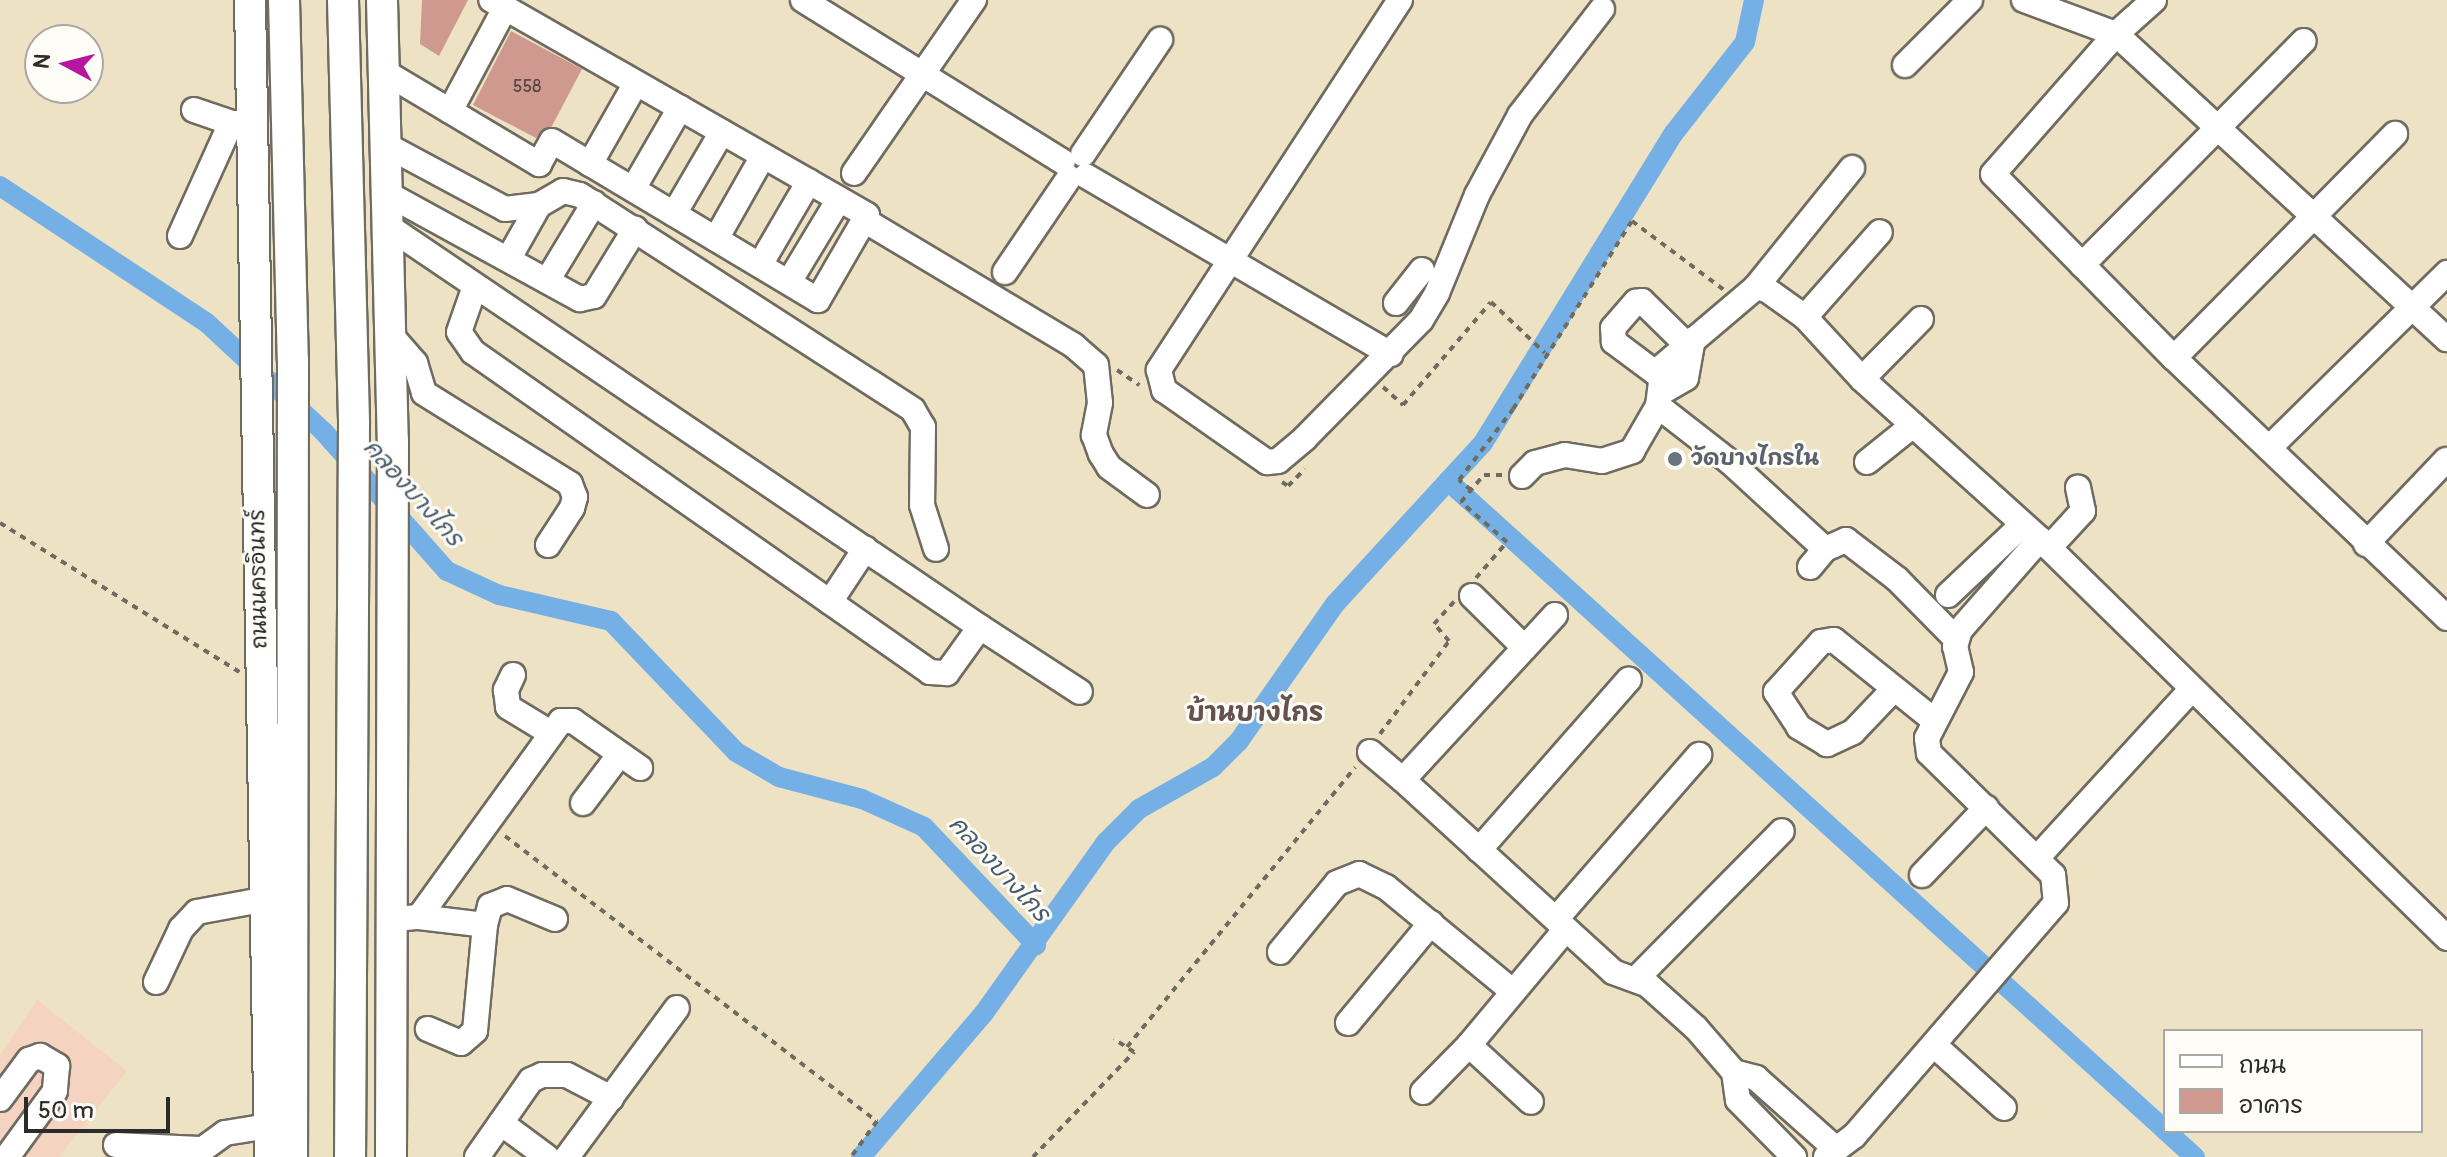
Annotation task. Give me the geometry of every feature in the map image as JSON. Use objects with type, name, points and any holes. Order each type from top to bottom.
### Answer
[{"type":"main road","name":"ถนนนครอินทร์","points":[[250,0],[242,123],[255,310],[270,1157]]},
{"type":"main road","name":"ถนนนครอินทร์","points":[[284,0],[293,360],[292,1157]]},
{"type":"main road","points":[[343,0],[354,424],[350,1157]]},
{"type":"main road","points":[[382,0],[393,440],[392,552],[407,918],[391,1157]]},
{"type":"street","points":[[803,0],[922,76],[1391,354]]},
{"type":"street","points":[[854,173],[974,0]]},
{"type":"street","points":[[1400,0],[1229,258],[1159,370],[1159,381],[1164,390],[1262,460],[1278,461],[1391,354],[1426,312],[1424,271]]},
{"type":"street","points":[[1905,65],[1970,0]]},
{"type":"street","points":[[2024,0],[2116,34],[2310,218],[2409,309],[2447,339]]},
{"type":"street","points":[[2154,0],[2116,34],[1993,174],[2174,358],[2447,618]]},
{"type":"street","points":[[383,71],[450,111],[539,164],[552,141],[818,300],[867,215],[498,4],[450,111]]},
{"type":"street","points":[[1396,303],[1424,271],[1477,195],[1520,115],[1602,9]]},
{"type":"street","points":[[1005,272],[1160,40]]},
{"type":"street","points":[[2082,265],[2304,41]]},
{"type":"street","points":[[590,164],[636,83]]},
{"type":"street","points":[[633,189],[680,108]]},
{"type":"street","points":[[180,236],[242,123],[194,110]]},
{"type":"street","points":[[674,214],[722,132]]},
{"type":"street","points":[[2174,358],[2395,134]]},
{"type":"street","points":[[384,144],[505,209],[539,205],[563,191],[594,203],[913,410],[923,427],[922,505],[936,549]]},
{"type":"street","points":[[716,239],[763,156]]},
{"type":"street","points":[[422,210],[429,168]]},
{"type":"street","points":[[1522,476],[1535,463],[1565,455],[1602,461],[1622,457],[1639,442],[1660,392],[1686,378],[1690,342],[1748,295],[1852,168]]},
{"type":"street","points":[[760,265],[809,181]]},
{"type":"street","points":[[386,193],[547,281],[588,300],[635,229]]},
{"type":"street","points":[[789,282],[839,199]]},
{"type":"street","points":[[547,281],[594,203]]},
{"type":"street","points":[[509,258],[539,205]]},
{"type":"street","points":[[864,220],[1073,345],[1096,365],[1100,403],[1094,435],[1101,454],[1109,467],[1147,495]]},
{"type":"street","points":[[386,225],[1080,692]]},
{"type":"street","points":[[1805,317],[1880,232]]},
{"type":"street","points":[[2269,448],[2447,273]]},
{"type":"street","points":[[475,286],[459,332],[473,352],[830,602],[940,675],[947,673],[980,627]]},
{"type":"street","points":[[1748,295],[1767,290],[1805,317],[1862,379],[2037,537],[2447,938]]},
{"type":"street","points":[[1690,342],[1642,301],[1636,302],[1613,328],[1614,342],[1818,558],[1836,541],[1855,545],[1955,638],[1961,672],[1934,720],[1927,738],[1929,753],[2053,875],[2056,903],[1934,1045],[1831,1153],[1756,1078],[1734,1072]]},
{"type":"street","points":[[1862,379],[1921,319]]},
{"type":"street","points":[[389,333],[415,363],[424,393],[570,484],[575,497],[572,508],[548,545]]},
{"type":"street","points":[[1867,462],[1913,425]]},
{"type":"street","points":[[2366,544],[2446,460]]},
{"type":"street","points":[[1948,595],[2083,511],[2078,488]]},
{"type":"street","points":[[1955,638],[2037,537]]},
{"type":"street","points":[[830,602],[865,549]]},
{"type":"street","points":[[1464,595],[1525,648]]},
{"type":"street","points":[[1403,780],[1555,615]]},
{"type":"street","points":[[1893,690],[1853,732],[1827,744],[1799,727],[1776,692],[1821,642],[1834,640],[1934,720]]},
{"type":"street","points":[[513,675],[506,690],[508,707],[551,733]]},
{"type":"street","points":[[1479,850],[1629,679]]},
{"type":"street","points":[[2037,858],[2191,690]]},
{"type":"street","points":[[407,918],[487,823],[551,733],[567,719],[630,761],[583,803]]},
{"type":"street","points":[[1369,751],[1613,972],[1637,978],[1696,1028],[1734,1072],[1738,1100],[1794,1157]]},
{"type":"street","points":[[1423,1092],[1469,1045],[1561,924],[1699,755]]},
{"type":"street","points":[[1922,875],[1986,808]]},
{"type":"street","points":[[1637,978],[1782,831]]},
{"type":"street","points":[[1280,952],[1346,876],[1373,879],[1511,990]]},
{"type":"street","points":[[156,982],[181,929],[197,912],[267,899]]},
{"type":"street","points":[[428,1029],[461,1043],[475,1031],[485,925],[490,906],[507,899],[555,919]]},
{"type":"street","points":[[407,918],[485,925]]},
{"type":"street","points":[[1348,1023],[1431,923]]},
{"type":"street","points":[[567,1157],[677,1008]]},
{"type":"street","points":[[1469,1045],[1531,1102]]},
{"type":"street","points":[[1934,1045],[2004,1108]]},
{"type":"street","points":[[0,1099],[29,1060],[40,1056],[57,1066],[55,1091],[7,1157]]},
{"type":"street","points":[[477,1157],[531,1080],[542,1075],[567,1075],[611,1098]]},
{"type":"street","points":[[501,1123],[547,1157]]},
{"type":"street","points":[[116,1145],[196,1153],[238,1128],[269,1126]]},
{"type":"path","points":[[1471,490],[1459,480],[1513,409],[1545,353],[1632,221],[1748,295]]},
{"type":"path","points":[[1373,397],[1384,386],[1403,405],[1491,302],[1545,353]]},
{"type":"path","points":[[1108,364],[1147,390]]},
{"type":"path","points":[[1276,478],[1288,486],[1310,464]]},
{"type":"path","points":[[1127,1047],[1369,751],[1449,641],[1434,624],[1464,595],[1507,542],[1461,502],[1484,475],[1522,476]]},
{"type":"path","points":[[0,523],[262,686]]},
{"type":"path","points":[[487,823],[602,906],[877,1121],[851,1157]]},
{"type":"path","points":[[1033,1157],[1134,1052],[1114,1039]]},
{"type":"shaded area","points":[[37,1000],[127,1071],[59,1157],[0,1157],[0,1055]]},
{"type":"building","points":[[422,0],[468,0],[439,56],[420,44]]},
{"type":"building","points":[[511,31],[582,69],[552,126],[536,138],[473,105]]},
{"type":"waterway","points":[[861,1157],[984,1013],[1106,842],[1139,809],[1213,767],[1239,741],[1335,604],[1483,443],[1674,133],[1745,42],[1754,0]]},
{"type":"waterway","name":"คลองบางไกร","points":[[0,186],[207,323],[323,431],[447,571],[499,595],[611,621],[736,752],[779,777],[862,799],[924,827],[1036,945]]},
{"type":"waterway","points":[[1448,481],[2163,1128]]},
{"type":"waterway","points":[[2168,1133],[2195,1157]]},
{"type":"place","name":"วัดบางไกรใน","points":[[1675,459]]},
{"type":"district","name":"บ้านบางไกร","points":[[1255,714]]}]
